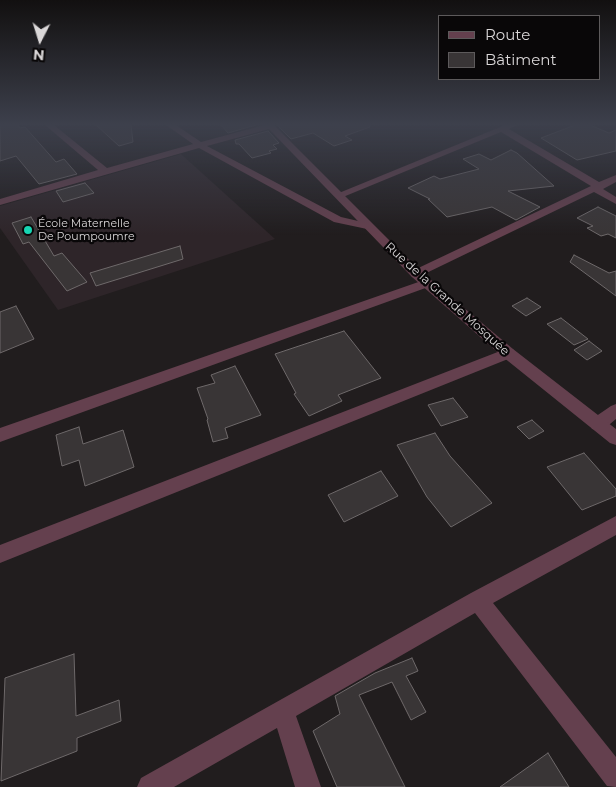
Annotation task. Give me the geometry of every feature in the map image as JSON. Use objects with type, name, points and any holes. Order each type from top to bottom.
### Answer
[{"type":"street","points":[[94,162],[105,171]]},
{"type":"street","points":[[0,202],[141,162]]},
{"type":"street","points":[[230,162],[338,220],[367,226]]},
{"type":"street","name":"Rue de la Grande Mosquée","points":[[305,162],[421,279],[508,353],[616,438]]},
{"type":"street","points":[[338,195],[417,162]]},
{"type":"street","points":[[555,162],[616,201]]},
{"type":"street","points":[[0,435],[421,279],[616,178]]},
{"type":"street","points":[[0,554],[508,353]]},
{"type":"street","points":[[598,424],[616,410]]},
{"type":"street","points":[[150,787],[478,600],[616,524]]},
{"type":"street","points":[[478,600],[616,777]]},
{"type":"street","points":[[283,711],[308,787]]},
{"type":"shaded area","points":[[154,162],[190,162],[275,239],[58,310],[0,228],[0,206]]},
{"type":"building","points":[[21,162],[66,162],[77,174],[39,184]]},
{"type":"building","points":[[467,162],[527,162],[554,186],[508,191],[540,207],[516,220],[492,207],[447,217],[428,199],[430,199],[408,188],[434,176],[440,179],[479,169]]},
{"type":"building","points":[[85,183],[94,193],[63,202],[56,191]]},
{"type":"building","points":[[598,207],[616,216],[616,238],[608,234],[601,236],[587,228],[593,226],[577,218]]},
{"type":"building","points":[[31,217],[54,256],[62,253],[87,282],[67,291],[29,242],[23,244],[12,223]]},
{"type":"building","points":[[180,246],[183,259],[96,286],[90,273]]},
{"type":"building","points":[[574,255],[609,273],[616,271],[616,296],[570,262]]},
{"type":"building","points":[[527,298],[541,307],[526,316],[512,306]]},
{"type":"building","points":[[16,306],[34,339],[0,353],[0,312]]},
{"type":"building","points":[[561,318],[588,339],[574,345],[547,324]]},
{"type":"building","points":[[344,331],[381,378],[338,395],[342,401],[309,416],[294,394],[296,393],[275,354]]},
{"type":"building","points":[[589,341],[602,351],[587,360],[574,350]]},
{"type":"building","points":[[235,366],[261,415],[225,428],[228,438],[213,442],[208,419],[197,388],[215,383],[211,375]]},
{"type":"building","points":[[453,398],[468,417],[441,426],[428,405]]},
{"type":"building","points":[[532,420],[544,431],[529,439],[517,427]]},
{"type":"building","points":[[79,427],[83,444],[123,430],[134,467],[85,486],[79,460],[62,466],[56,435]]},
{"type":"building","points":[[435,433],[450,456],[492,503],[451,527],[427,497],[397,445]]},
{"type":"building","points":[[584,453],[616,489],[616,496],[582,510],[547,467]]},
{"type":"building","points":[[381,471],[398,496],[344,522],[328,495]]},
{"type":"building","points":[[74,654],[76,716],[119,700],[121,721],[77,738],[77,751],[1,781],[5,678]]},
{"type":"building","points":[[412,658],[418,671],[406,676],[426,712],[411,720],[392,682],[359,695],[405,787],[337,787],[313,731],[340,714],[335,696],[375,673]]},
{"type":"building","points":[[548,753],[569,787],[500,787]]},
{"type":"place","name":"École Maternelle De Poumpoumre","points":[[28,230]]}]
